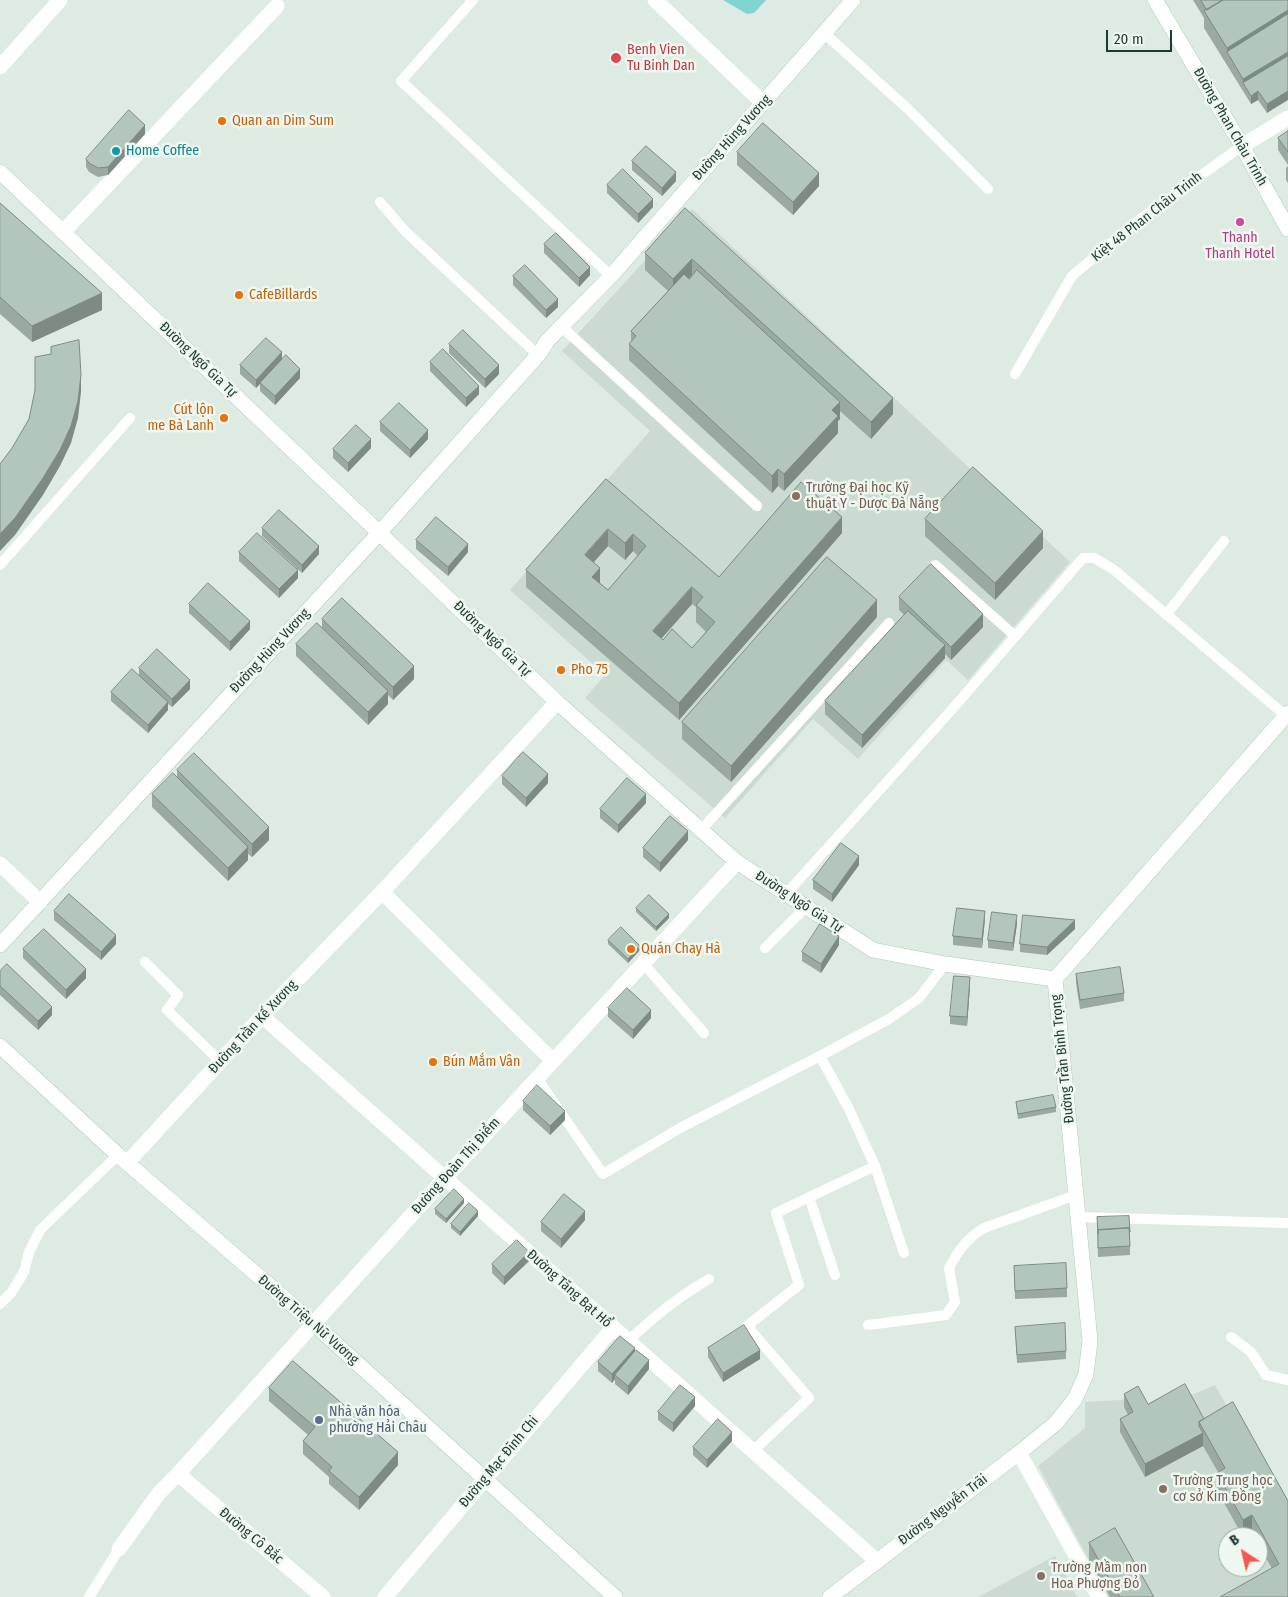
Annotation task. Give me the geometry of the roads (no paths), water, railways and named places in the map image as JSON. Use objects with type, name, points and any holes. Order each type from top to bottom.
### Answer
[{"type":"street","points":[[0,67],[60,0]]},
{"type":"street","points":[[655,0],[763,103]]},
{"type":"street","name":"Đường Hùng Vương","points":[[0,945],[380,532],[538,355],[548,340],[611,276],[853,0]]},
{"type":"street","name":"Đường Phan Châu Trinh","points":[[1155,0],[1242,146],[1288,229]]},
{"type":"street","points":[[63,232],[277,6]]},
{"type":"street","points":[[1242,146],[1288,118]]},
{"type":"street","name":"Đường Ngô Gia Tự","points":[[0,172],[557,702],[737,862],[787,892],[806,907],[873,950],[945,964],[1055,979]]},
{"type":"street","name":"Đường Trần Kế Xương","points":[[122,1159],[220,1061],[382,892],[557,702]]},
{"type":"street","name":"Đường Trần Bình Trọng","points":[[1056,1423],[1074,1399],[1086,1374],[1090,1341],[1055,979],[1287,714]]},
{"type":"street","name":"Đường Đoàn Thị Điểm","points":[[119,1549],[159,1493],[314,1324],[444,1178],[737,862]]},
{"type":"street","points":[[0,864],[40,902]]},
{"type":"street","points":[[382,892],[553,1061]]},
{"type":"street","name":"Đường Tăng Bạt Hổ","points":[[262,1016],[877,1561]]},
{"type":"street","name":"Đường Triệu Nữ Vương","points":[[0,1046],[122,1159],[314,1324],[615,1597]]},
{"type":"street","name":"Đường Mạc Đĩnh Chi","points":[[385,1597],[613,1328]]},
{"type":"street","name":"Đường Nguyễn Trãi","points":[[830,1597],[1056,1423]]},
{"type":"street","points":[[1019,1453],[1098,1597]]},
{"type":"street","name":"Đường Cô Bắc","points":[[178,1474],[324,1597]]},
{"type":"lane","points":[[473,0],[401,81],[611,276]]},
{"type":"lane","points":[[824,33],[909,110],[988,189]]},
{"type":"lane","name":"Kiệt 48 Phan Châu Trinh","points":[[1015,374],[1072,276],[1136,222],[1242,146]]},
{"type":"lane","points":[[380,202],[406,231],[538,355]]},
{"type":"lane","points":[[561,326],[756,506]]},
{"type":"lane","points":[[0,565],[130,418]]},
{"type":"lane","points":[[1166,615],[1224,541]]},
{"type":"lane","points":[[787,892],[1083,558],[1094,558],[1113,569],[1287,714]]},
{"type":"lane","points":[[935,565],[1015,636]]},
{"type":"lane","points":[[701,830],[889,623]]},
{"type":"lane","points":[[765,948],[806,907]]},
{"type":"lane","points":[[145,962],[178,995],[167,1010],[220,1061]]},
{"type":"lane","points":[[643,963],[704,1033]]},
{"type":"lane","points":[[537,1078],[603,1174],[680,1128],[889,1019],[919,998],[945,964]]},
{"type":"lane","points":[[820,1056],[848,1107],[875,1166],[904,1253]]},
{"type":"lane","points":[[0,1304],[11,1293],[24,1272],[29,1252],[40,1230],[122,1159]]},
{"type":"lane","points":[[753,1451],[809,1398],[746,1326],[799,1285],[776,1212],[875,1166]]},
{"type":"lane","points":[[868,1325],[946,1315],[955,1302],[949,1268],[962,1245],[972,1235],[984,1228],[1076,1195]]},
{"type":"lane","points":[[809,1197],[835,1275]]},
{"type":"lane","points":[[1078,1217],[1288,1223]]},
{"type":"lane","points":[[628,1341],[661,1310],[686,1292],[709,1279]]},
{"type":"lane","points":[[1231,1337],[1251,1352],[1266,1375],[1288,1380]]},
{"type":"lane","points":[[89,1597],[119,1549]]},
{"type":"water","points":[[723,0],[766,0],[754,13],[747,14]]},
{"type":"place","name":"Benh Vien Tu Binh Dan","points":[[616,58]]},
{"type":"place","name":"Quan an Dim Sum","points":[[222,121]]},
{"type":"place","name":"Home Coffee","points":[[116,151]]},
{"type":"place","name":"Thanh Thanh Hotel","points":[[1240,222]]},
{"type":"place","name":"CafeBillards","points":[[239,295]]},
{"type":"place","name":"Cút lộn me Bà Lanh","points":[[224,418]]},
{"type":"place","name":"Trường Đại học Kỹ thuật Y - Dược Đà Nẵng","points":[[796,496]]},
{"type":"place","name":"Pho 75","points":[[561,670]]},
{"type":"place","name":"Quán Chay Hà","points":[[631,949]]},
{"type":"place","name":"Bún Mắm Vân","points":[[433,1062]]},
{"type":"place","name":"Nhà văn hóa phường Hải Châu","points":[[319,1420]]},
{"type":"place","name":"Trường Trung học cơ sở Kim Đồng","points":[[1163,1489]]},
{"type":"place","name":"Trường Mầm non Hoa Phượng Đỏ","points":[[1041,1576]]}]
